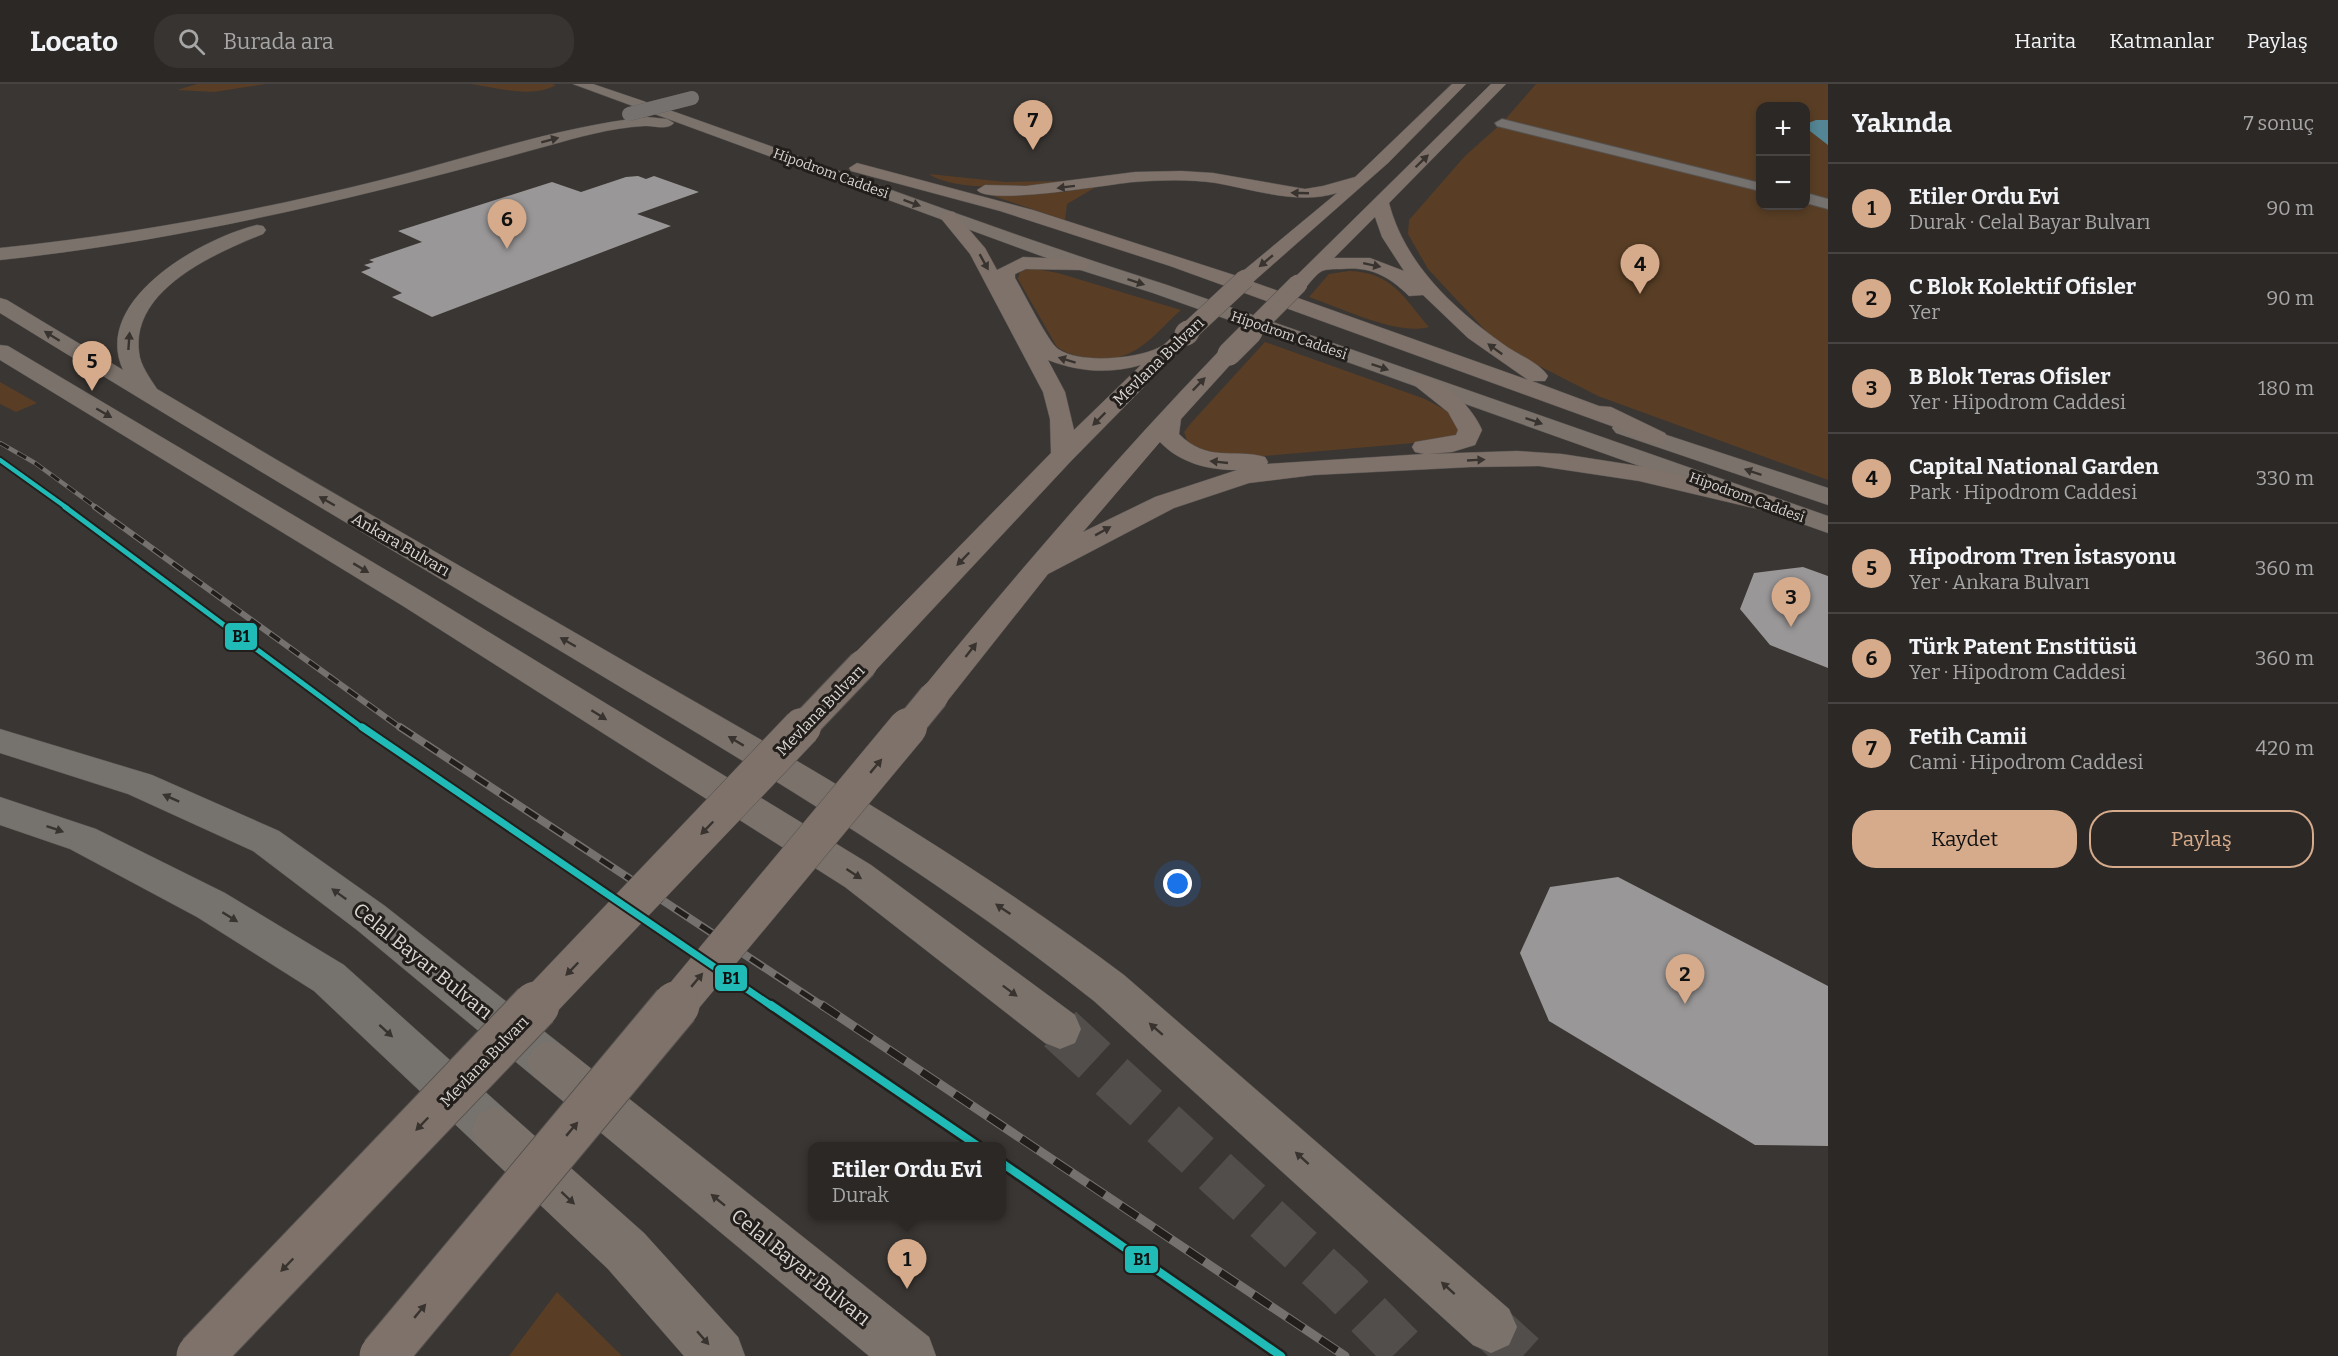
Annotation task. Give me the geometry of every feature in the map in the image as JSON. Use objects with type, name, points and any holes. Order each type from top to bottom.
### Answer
[{"type":"highway","name":"Mevlana Bulvarı","points":[[200,1356],[1063,455],[1165,352],[1245,279],[1305,230],[1428,118],[1459,84]]},
{"type":"highway","points":[[383,1356],[934,696],[1034,570],[1170,414],[1314,267],[1499,84]]},
{"type":"highway","points":[[857,168],[989,190],[1026,191],[1151,176],[1213,178],[1305,194],[1325,191],[1357,181]]},
{"type":"highway","points":[[857,168],[1084,232],[1387,336],[1621,422],[1656,438]]},
{"type":"highway","points":[[1084,232],[1076,224],[1073,214],[1078,206],[1098,193],[1120,186],[1177,182],[1220,187],[1251,194],[1287,211],[1305,230]]},
{"type":"highway","points":[[1380,202],[1389,235],[1406,262],[1464,324],[1510,360],[1621,422]]},
{"type":"highway","points":[[948,216],[978,252],[1054,392],[1062,419],[1063,455]]},
{"type":"highway","points":[[1314,267],[1354,261],[1387,268],[1401,276],[1439,320],[1444,332],[1436,337],[1424,339],[1387,336]]},
{"type":"highway","points":[[1080,264],[1023,263],[1006,271],[1005,278],[1049,353],[1072,362],[1097,365],[1125,363],[1165,352]]},
{"type":"highway","points":[[1170,414],[1167,435],[1175,445],[1213,462],[1255,462],[1452,445],[1466,440],[1470,430],[1463,415],[1446,398],[1420,381]]},
{"type":"highway","points":[[1034,570],[1123,520],[1189,492],[1249,475],[1305,468],[1498,459],[1559,461],[1632,471],[1766,503]]},
{"type":"main road","name":"Hipodrom Caddesi","points":[[615,84],[1828,497]]},
{"type":"main road","name":"Hipodrom Caddesi","points":[[586,86],[704,126],[1080,264],[1828,525]]},
{"type":"main road","points":[[579,106],[586,86]]},
{"type":"main road","points":[[0,254],[208,225],[286,210],[612,125],[647,121],[704,126]]},
{"type":"main road","points":[[0,239],[82,235],[170,225],[263,206],[356,185],[493,149],[552,123]]},
{"type":"main road","points":[[148,395],[128,352],[130,322],[150,294],[172,274],[228,242],[276,222],[405,185],[454,167]]},
{"type":"main road","name":"Ankara Bulvarı","points":[[0,304],[148,395],[903,841],[1063,951],[1136,1011],[1491,1327]]},
{"type":"main road","points":[[0,351],[413,599],[858,876],[1060,1029]]},
{"type":"main road","name":"Hipodrom Caddesi","points":[[1787,483],[1828,491]]},
{"type":"main road","name":"Celal Bayar Bulvarı","points":[[0,741],[140,784],[266,841],[371,918],[910,1356]]},
{"type":"main road","points":[[0,811],[83,839],[211,905],[329,978],[627,1251],[719,1356]]},
{"type":"street","points":[[629,114],[692,98]]},
{"type":"street","points":[[1502,123],[1756,186]]},
{"type":"street","points":[[1810,199],[1828,204]]},
{"type":"shaded area","points":[[197,84],[266,84],[214,92],[177,90]]},
{"type":"shaded area","points":[[469,84],[552,84],[556,85],[525,92]]},
{"type":"shaded area","points":[[1536,84],[1828,84],[1828,480],[1598,396],[1500,346],[1428,269],[1408,234],[1409,220],[1465,156],[1502,123]]},
{"type":"shaded area","points":[[929,174],[1006,182],[1069,181],[1068,184],[1036,186],[975,186],[941,180]]},
{"type":"shaded area","points":[[1096,187],[1067,204],[1065,220],[987,194],[1063,192]]},
{"type":"shaded area","points":[[1031,268],[1058,273],[1181,310],[1150,339],[1130,353],[1103,359],[1073,355],[1057,347],[1018,279],[1020,272]]},
{"type":"shaded area","points":[[1349,271],[1364,272],[1386,281],[1404,296],[1429,327],[1416,329],[1386,324],[1309,297],[1329,274]]},
{"type":"shaded area","points":[[1265,342],[1425,399],[1451,413],[1459,429],[1458,434],[1437,441],[1240,458],[1208,454],[1188,443],[1184,432]]},
{"type":"shaded area","points":[[0,382],[37,403],[16,412],[0,404]]},
{"type":"shaded area","points":[[557,1292],[622,1356],[509,1356]]},
{"type":"water","points":[[1828,120],[1828,145],[1810,131],[1810,122]]},
{"type":"building","points":[[638,176],[646,179],[654,176],[699,192],[637,214],[671,226],[432,317],[392,297],[402,293],[361,272],[371,268],[364,265],[374,262],[369,260],[422,242],[398,231],[552,182],[581,192],[626,177]]},
{"type":"building","points":[[1803,567],[1828,576],[1828,668],[1770,645],[1740,609],[1754,573]]},
{"type":"building","points":[[1618,877],[1828,986],[1828,1146],[1755,1145],[1549,1021],[1520,953],[1550,887]]},
{"type":"tunnel","points":[[1060,1029],[1341,1287],[1409,1356]]},
{"type":"tunnel","points":[[1491,1327],[1523,1356]]},
{"type":"railway","points":[[0,443],[35,463],[97,508]]},
{"type":"railway","points":[[95,507],[402,729]]},
{"type":"railway","points":[[400,727],[824,1007]]},
{"type":"railway","points":[[822,1005],[1345,1356]]},
{"type":"transit line","name":"B1","points":[[0,460],[146,565],[366,730],[972,1142]]},
{"type":"transit line","name":"B1","points":[[1006,1166],[1281,1356]]},
{"type":"place","name":"Fetih Camii","points":[[1033,150]]},
{"type":"place","name":"Türk Patent Enstitüsü","points":[[507,249]]},
{"type":"place","name":"Capital National Garden","points":[[1640,294]]},
{"type":"place","name":"Hipodrom Tren İstasyonu","points":[[92,391]]},
{"type":"place","name":"B Blok Teras Ofisler","points":[[1791,627]]},
{"type":"place","name":"C Blok Kolektif Ofisler","points":[[1685,1004]]},
{"type":"place","name":"Etiler Ordu Evi","points":[[907,1289]]}]
